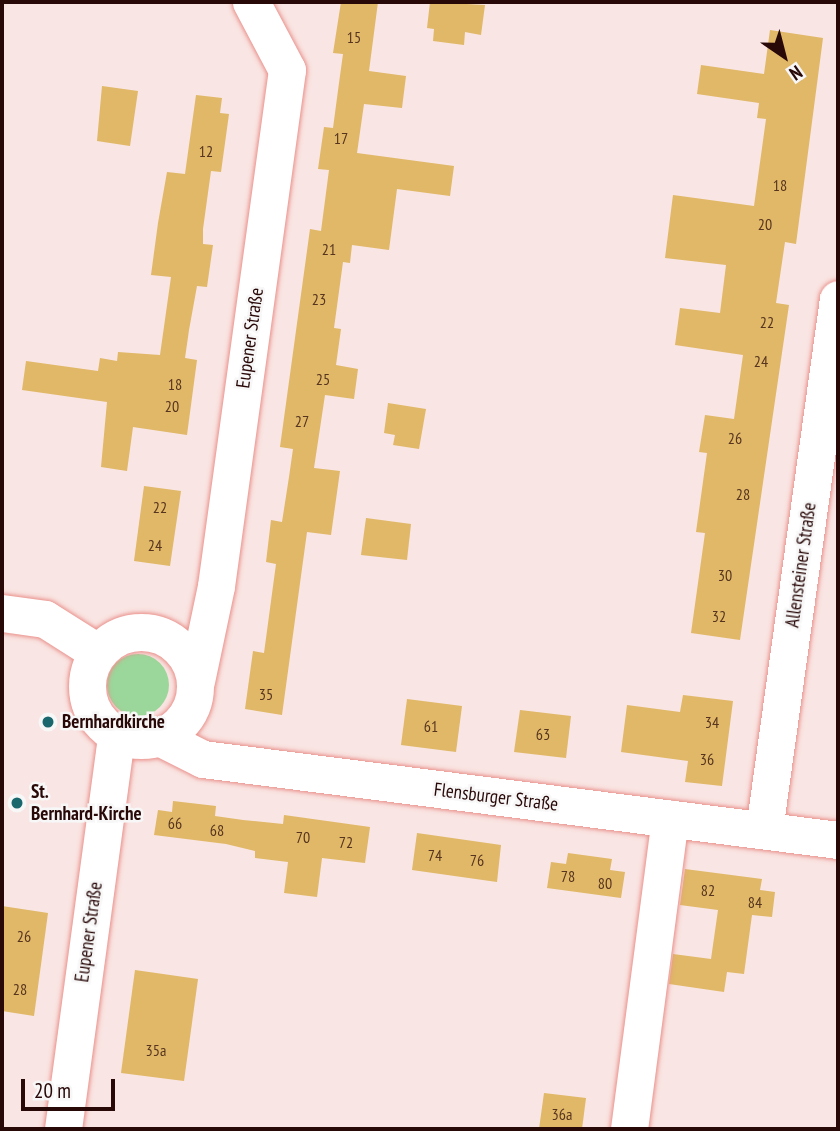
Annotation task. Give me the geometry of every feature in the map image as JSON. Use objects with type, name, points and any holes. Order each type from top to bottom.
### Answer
[{"type":"street","name":"Eupener Straße","points":[[196,681],[216,586],[287,70],[251,2]]},
{"type":"street","name":"Allensteiner Straße","points":[[764,830],[838,299]]},
{"type":"street","points":[[2,613],[45,619],[97,652]]},
{"type":"street","points":[[143,630],[168,638],[188,656],[196,681],[192,705],[179,725],[159,737],[137,740],[116,735],[90,708],[86,679],[97,652],[117,635],[143,630]]},
{"type":"street","name":"Eupener Straße","points":[[63,1129],[116,735]]},
{"type":"street","name":"Flensburger Straße","points":[[159,737],[203,759],[838,840]]},
{"type":"street","points":[[629,1129],[670,819]]},
{"type":"green space","points":[[138,654],[150,656],[160,663],[167,673],[167,697],[160,707],[150,714],[138,716],[126,714],[116,707],[109,697],[107,685],[109,673],[116,663],[126,656]]},
{"type":"building","points":[[341,2],[378,2],[369,71],[406,76],[402,108],[364,104],[357,153],[454,166],[450,196],[397,189],[389,250],[352,245],[350,263],[343,262],[334,328],[341,329],[336,365],[358,369],[354,399],[325,395],[314,468],[340,471],[331,535],[307,532],[282,715],[245,709],[253,651],[264,653],[276,564],[266,562],[271,520],[282,522],[293,449],[280,447],[310,229],[321,231],[329,170],[318,169],[324,127],[333,128],[343,54],[333,53]]},
{"type":"building","points":[[430,2],[485,5],[481,35],[465,32],[464,45],[433,41],[434,29],[427,28]]},
{"type":"building","points":[[770,30],[823,38],[796,244],[785,242],[776,303],[789,305],[740,640],[691,633],[705,533],[696,532],[707,453],[699,452],[705,415],[734,419],[743,355],[675,345],[680,308],[720,313],[726,265],[665,258],[673,195],[754,206],[766,119],[757,118],[759,103],[697,94],[701,65],[764,74]]},
{"type":"building","points":[[102,86],[138,91],[130,146],[97,141]]},
{"type":"building","points":[[196,95],[222,98],[220,113],[229,114],[221,172],[211,171],[203,229],[203,244],[213,245],[207,287],[197,286],[185,358],[197,360],[187,435],[133,427],[127,471],[101,467],[107,402],[22,390],[26,361],[98,371],[100,358],[117,361],[118,352],[160,355],[171,277],[151,275],[158,223],[167,172],[185,174]]},
{"type":"building","points":[[388,403],[426,409],[419,449],[393,445],[395,435],[384,433]]},
{"type":"building","points":[[144,486],[181,491],[170,566],[134,561]]},
{"type":"building","points":[[366,518],[411,524],[407,560],[361,555]]},
{"type":"building","points":[[683,695],[733,701],[722,786],[685,782],[688,761],[621,752],[627,705],[680,712]]},
{"type":"building","points":[[407,699],[462,706],[456,752],[401,745]]},
{"type":"building","points":[[520,710],[571,716],[566,758],[514,752]]},
{"type":"building","points":[[173,801],[216,806],[215,816],[243,820],[283,824],[284,815],[370,827],[365,863],[322,858],[317,897],[284,893],[288,862],[255,858],[255,851],[226,844],[154,835],[158,810],[172,812]]},
{"type":"building","points":[[417,833],[501,845],[497,882],[412,870]]},
{"type":"building","points":[[568,853],[612,859],[610,870],[625,872],[621,898],[547,888],[551,862],[566,864]]},
{"type":"building","points":[[685,869],[762,879],[760,890],[775,892],[772,917],[752,915],[744,974],[727,972],[724,992],[669,984],[673,954],[711,959],[718,910],[680,905]]},
{"type":"building","points":[[2,906],[48,913],[34,1016],[2,1011]]},
{"type":"building","points":[[135,970],[198,979],[184,1081],[121,1073]]},
{"type":"building","points":[[544,1093],[586,1098],[582,1129],[539,1129]]},
{"type":"place","name":"Bernhardkirche","points":[[48,722]]},
{"type":"place","name":"St. Bernhard-Kirche","points":[[17,803]]}]
